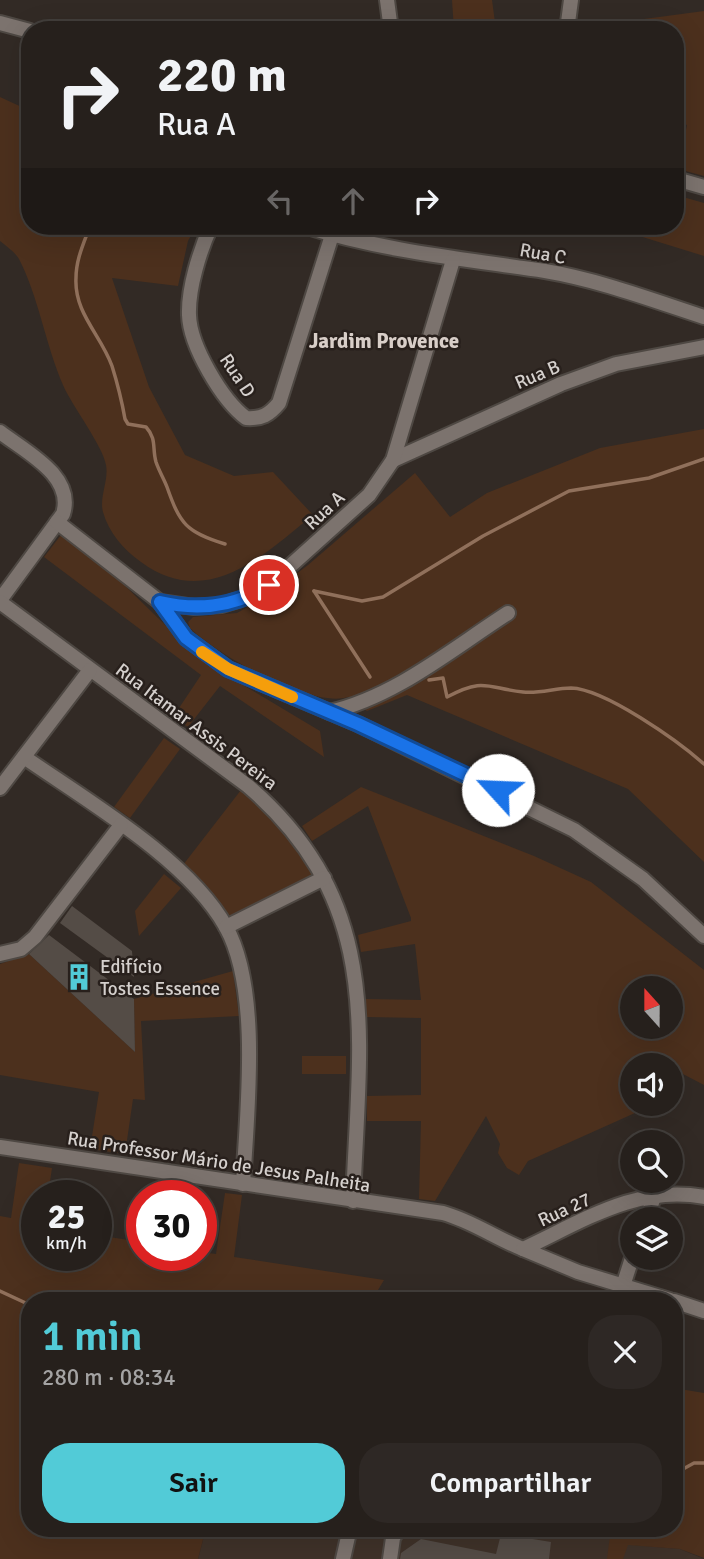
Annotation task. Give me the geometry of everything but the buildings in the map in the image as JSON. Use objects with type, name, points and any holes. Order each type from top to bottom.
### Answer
[{"type":"street","points":[[387,0],[390,21]]},
{"type":"street","points":[[568,21],[571,0]]},
{"type":"street","points":[[0,23],[21,29]]},
{"type":"street","points":[[684,181],[704,187]]},
{"type":"street","name":"Rua D","points":[[208,235],[193,285],[189,314],[191,331],[224,396],[246,418],[259,418],[270,414],[279,403],[331,235]]},
{"type":"street","name":"Rua C","points":[[331,235],[453,260],[548,272],[703,317]]},
{"type":"street","name":"Rua A","points":[[160,602],[207,607],[254,595],[281,576],[369,495],[393,460],[453,260]]},
{"type":"street","name":"Rua B","points":[[393,460],[561,384],[616,364],[704,347]]},
{"type":"street","points":[[0,432],[53,474],[61,484],[66,499],[63,514],[0,601]]},
{"type":"street","points":[[57,522],[160,602],[186,638],[214,661],[521,801],[574,830],[642,878],[704,936]]},
{"type":"street","name":"Rua Itamar Assis Pereira","points":[[0,601],[269,804],[298,836],[324,878],[350,940],[357,998],[353,1201]]},
{"type":"street","points":[[329,712],[367,701],[387,691],[508,613]]},
{"type":"street","points":[[0,788],[90,670]]},
{"type":"street","points":[[24,757],[121,825],[185,877],[226,927],[239,960],[247,1010],[248,1101],[243,1184]]},
{"type":"street","points":[[0,954],[21,949],[35,937],[121,825]]},
{"type":"street","points":[[226,927],[324,878]]},
{"type":"street","name":"Rua Professor Mário de Jesus Palheita","points":[[0,1147],[433,1212]]},
{"type":"street","points":[[650,1207],[655,1194]]},
{"type":"street","name":"Rua 27","points":[[523,1249],[618,1205],[655,1194],[704,1197]]},
{"type":"street","name":"Rua 27","points":[[433,1212],[466,1219],[497,1239],[643,1292]]},
{"type":"street","points":[[623,1286],[628,1270]]},
{"type":"street","name":"Rua 27","points":[[683,1304],[704,1311]]},
{"type":"street","points":[[343,1559],[348,1537]]},
{"type":"street","points":[[390,1559],[394,1537]]},
{"type":"shaded area","points":[[452,0],[492,0],[495,21],[453,21]]},
{"type":"shaded area","points":[[704,11],[704,176],[684,171],[687,125],[684,124],[684,21],[644,19]]},
{"type":"shaded area","points":[[0,97],[21,107],[21,235],[191,235],[178,286],[112,278],[149,387],[185,455],[234,476],[273,472],[313,515],[253,561],[211,579],[188,581],[165,575],[128,552],[109,527],[103,512],[102,500],[107,471],[104,457],[63,385],[26,273],[19,259],[0,241]]},
{"type":"shaded area","points":[[684,197],[704,203],[704,256],[636,235],[684,235]]},
{"type":"shaded area","points":[[704,429],[704,862],[628,789],[407,695],[367,711],[348,697],[332,699],[289,687],[242,664],[190,628],[188,622],[193,617],[237,613],[264,598],[308,565],[415,473],[450,517],[487,493],[600,448]]},
{"type":"shaded area","points":[[61,535],[116,577],[201,660],[320,731],[324,757],[220,686],[188,727],[173,717],[201,675],[44,557]]},
{"type":"shaded area","points":[[164,738],[180,749],[130,818],[114,807]]},
{"type":"shaded area","points":[[361,787],[534,856],[591,882],[704,970],[704,1085],[683,1074],[683,1053],[620,1053],[620,1116],[628,1116],[528,1161],[519,1175],[507,1168],[498,1153],[500,1144],[486,1116],[435,1201],[419,1199],[421,1121],[367,1121],[367,1096],[421,1095],[421,1018],[366,1017],[366,999],[421,1000],[415,944],[361,952],[358,935],[411,921],[411,918],[368,806],[312,841],[302,826]]},
{"type":"shaded area","points":[[241,790],[284,830],[316,874],[229,919],[183,865]]},
{"type":"shaded area","points":[[164,874],[181,888],[139,936],[135,911]]},
{"type":"shaded area","points":[[29,954],[135,1052],[134,999],[233,971],[239,1016],[141,1021],[145,1100],[133,1099],[125,1154],[90,1149],[99,1092],[0,1075],[0,964]]},
{"type":"shaded area","points":[[302,1056],[346,1056],[346,1074],[302,1074]]},
{"type":"shaded area","points":[[19,1163],[52,1168],[50,1180],[21,1180],[21,1271],[112,1271],[112,1237],[126,1240],[126,1271],[217,1271],[217,1247],[225,1193],[242,1195],[234,1257],[384,1280],[377,1292],[21,1292],[21,1537],[204,1537],[198,1559],[0,1559],[0,1216],[11,1218]]},
{"type":"shaded area","points":[[683,1390],[704,1393],[704,1558],[680,1549],[628,1545],[623,1559],[607,1559],[610,1537],[683,1537]]},
{"type":"shaded area","points":[[204,1537],[612,1537],[612,1543],[680,1549],[704,1559],[198,1559]]},
{"type":"waterway","points":[[87,235],[77,264],[79,302],[112,366],[125,419],[128,424],[146,427],[149,431],[156,462],[176,510],[186,525],[201,535],[225,544]]},
{"type":"waterway","points":[[314,591],[362,601],[383,597],[483,536],[569,491],[649,478],[704,459]]},
{"type":"waterway","points":[[314,591],[370,677]]},
{"type":"waterway","points":[[429,680],[443,678],[447,697],[478,686],[529,692],[571,688],[585,691],[621,706],[704,764]]},
{"type":"waterway","points":[[0,1291],[21,1301]]},
{"type":"waterway","points":[[683,1469],[694,1463],[704,1463]]},
{"type":"slow traffic","points":[[202,652],[228,669],[292,697]]},
{"type":"place","name":"Edifício Tostes Essence","points":[[79,977]]},
{"type":"district","name":"Jardim Provence","points":[[384,341]]},
{"type":"route","points":[[269,585],[254,595],[222,605],[194,607],[160,602],[186,638],[204,654],[228,669],[358,724],[498,790]]}]
